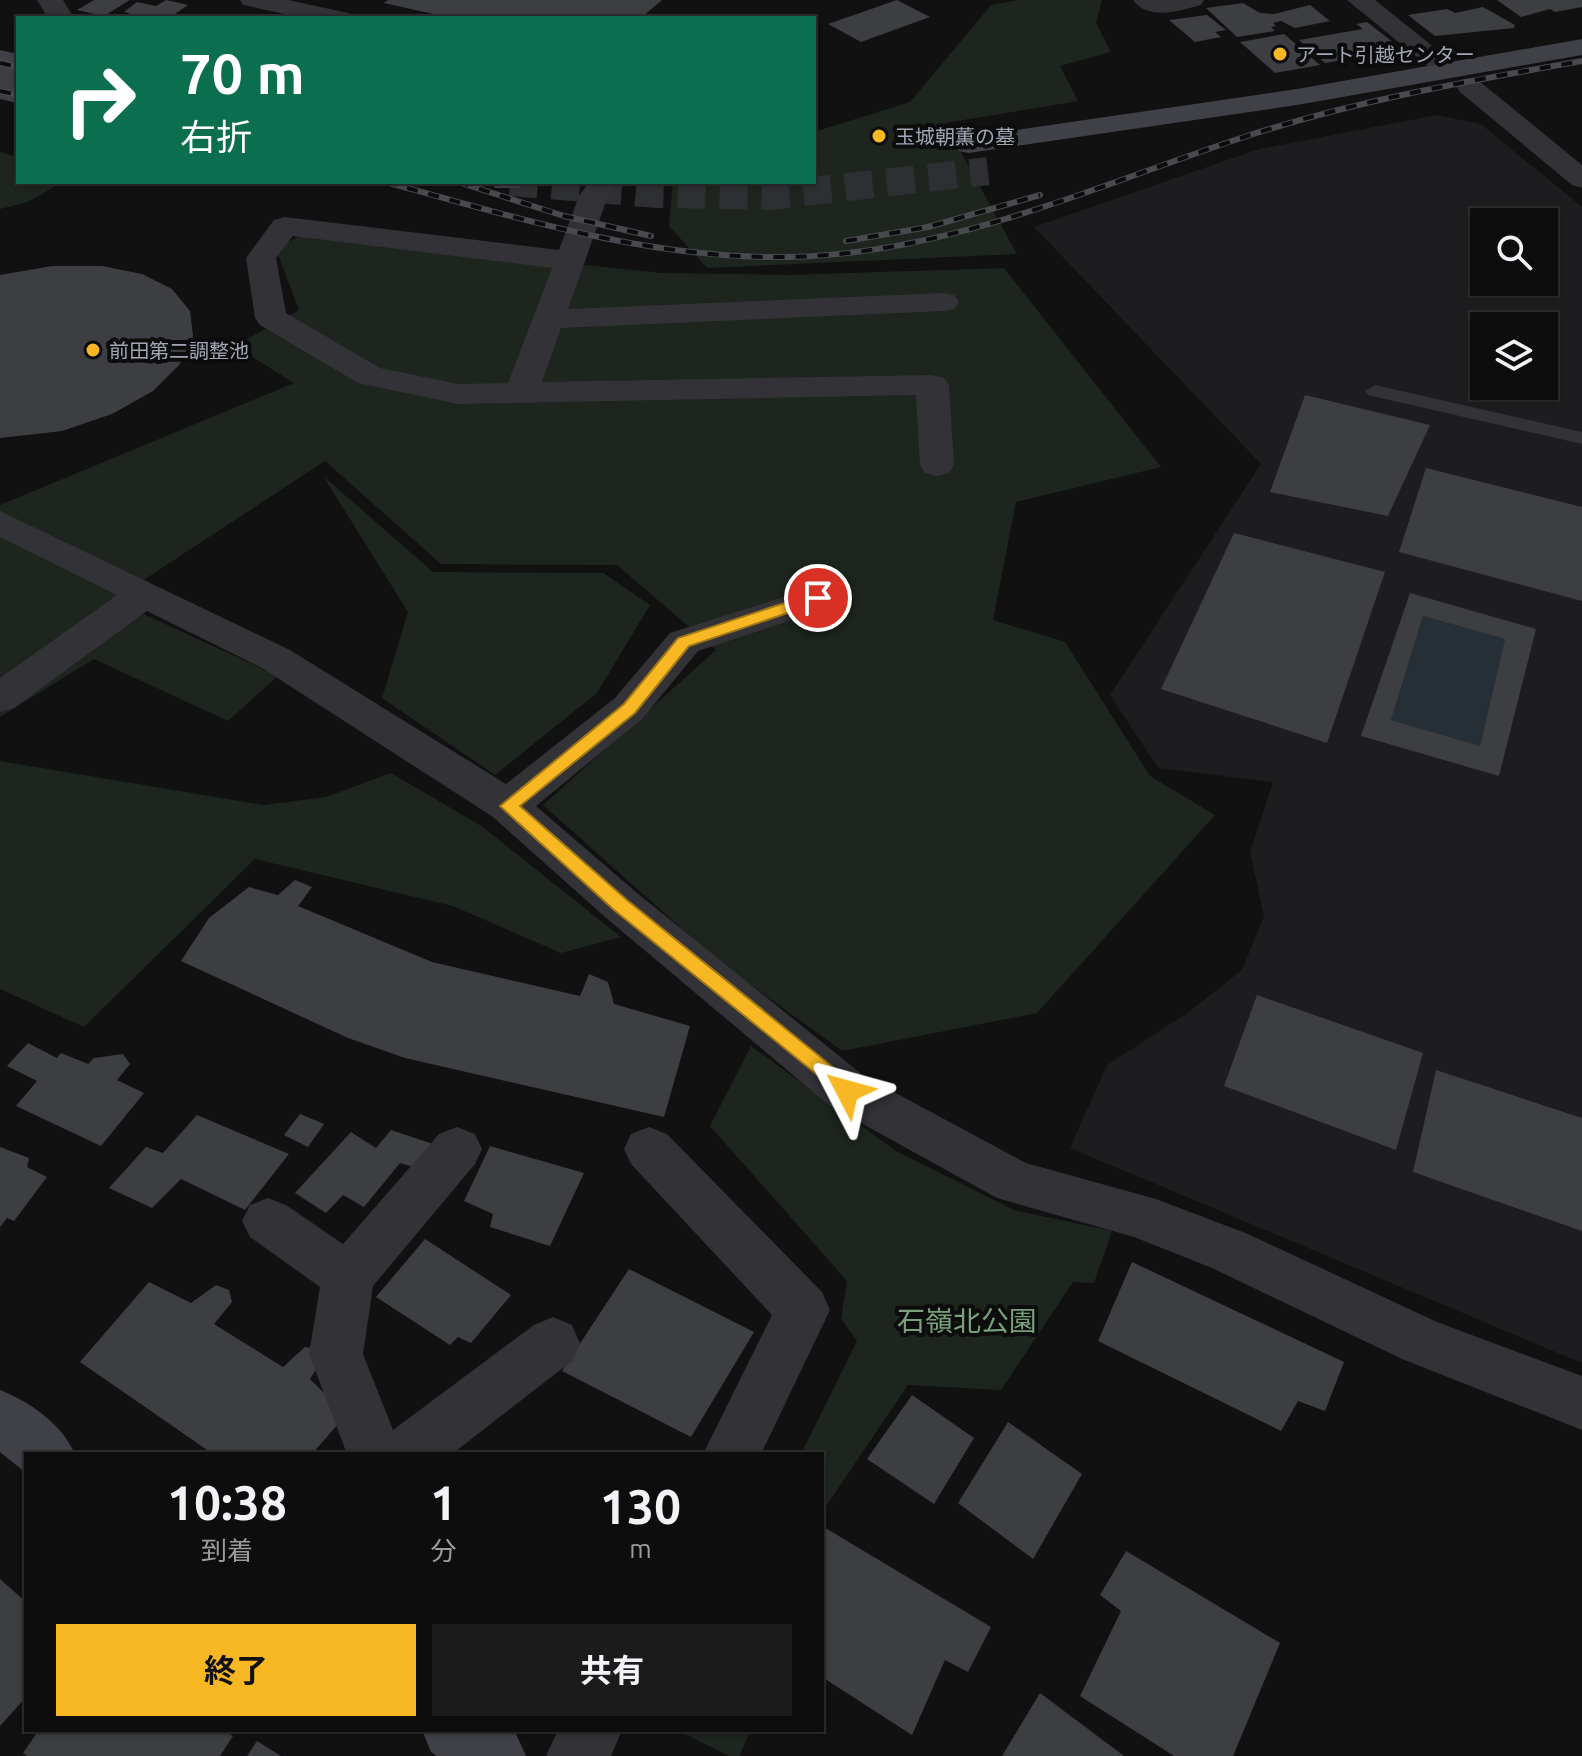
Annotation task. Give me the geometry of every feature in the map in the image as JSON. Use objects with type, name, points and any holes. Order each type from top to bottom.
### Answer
[{"type":"street","points":[[252,0],[327,12]]},
{"type":"street","points":[[1145,0],[1152,6],[1192,0]]},
{"type":"street","points":[[1359,0],[1582,179]]},
{"type":"street","points":[[1050,160],[1458,78],[1582,47]]},
{"type":"street","points":[[969,145],[1297,97],[1582,67]]},
{"type":"street","points":[[521,394],[594,196],[603,184]]},
{"type":"street","points":[[571,261],[285,226],[261,258],[271,318],[370,376],[458,394],[932,385],[937,465]]},
{"type":"street","points":[[550,319],[943,302]]},
{"type":"street","points":[[0,522],[276,659],[508,806],[621,905],[847,1091],[1015,1182],[1138,1215],[1230,1251],[1421,1341],[1582,1403]]},
{"type":"street","points":[[0,698],[143,595]]},
{"type":"street","points":[[508,806],[629,708],[684,642],[818,598]]},
{"type":"street","points":[[374,1452],[336,1354],[348,1277],[457,1149]]},
{"type":"street","points":[[649,1149],[803,1310],[732,1452]]},
{"type":"street","points":[[268,1221],[348,1277]]},
{"type":"street","points":[[410,1452],[553,1343]]},
{"type":"street","points":[[0,1417],[44,1452]]},
{"type":"street","points":[[456,1732],[494,1756]]},
{"type":"street","points":[[578,1756],[590,1732]]},
{"type":"lane","points":[[1375,391],[1582,438]]},
{"type":"shaded area","points":[[1437,115],[1481,124],[1582,207],[1582,1363],[1070,1148],[1107,1065],[1189,1012],[1242,970],[1264,916],[1250,852],[1273,782],[1158,768],[1110,695],[1261,464],[1034,227],[1259,149]]},
{"type":"shaded area","points":[[1423,616],[1505,639],[1480,746],[1391,720]]},
{"type":"green space","points":[[1019,0],[1102,0],[1096,23],[1111,52],[1060,66],[1078,101],[945,123],[1017,254],[707,268],[669,226],[673,184],[816,184],[816,131],[910,102],[991,5]]},
{"type":"green space","points":[[0,152],[16,156],[16,184],[59,184],[28,202],[0,209]]},
{"type":"green space","points":[[299,236],[662,273],[788,275],[1004,268],[1161,467],[1016,502],[993,620],[1065,642],[1150,776],[1215,815],[1037,1013],[842,1051],[718,961],[543,805],[716,650],[617,565],[441,564],[325,461],[113,600],[278,676],[228,721],[94,659],[0,717],[0,505],[294,383],[235,346],[299,310],[276,249]]},
{"type":"green space","points":[[323,476],[433,572],[603,573],[650,605],[597,693],[495,775],[382,698],[408,612]]},
{"type":"green space","points":[[0,761],[264,805],[326,797],[391,773],[483,827],[621,937],[561,953],[453,906],[255,859],[84,1027],[0,989]]},
{"type":"green space","name":"石嶺北公園","points":[[751,1046],[896,1151],[1014,1210],[1112,1231],[1094,1283],[1073,1282],[1001,1390],[908,1385],[824,1509],[824,1452],[802,1452],[857,1341],[841,1319],[847,1281],[710,1126]]},
{"type":"green space","points":[[681,1732],[750,1732],[739,1756],[729,1756]]},
{"type":"building","points":[[94,0],[130,0],[104,16],[77,10]]},
{"type":"building","points":[[166,0],[188,5],[172,16],[139,16],[124,12],[137,2],[156,6]]},
{"type":"building","points":[[388,0],[662,0],[643,16],[442,16],[384,3]]},
{"type":"building","points":[[897,0],[930,17],[861,42],[828,24]]},
{"type":"building","points":[[1497,0],[1582,0],[1582,7],[1555,12],[1550,9],[1521,17]]},
{"type":"building","points":[[1243,3],[1260,13],[1274,14],[1310,5],[1330,21],[1295,28],[1281,21],[1273,23],[1276,26],[1271,27],[1275,31],[1237,37],[1206,8]]},
{"type":"building","points":[[1483,7],[1515,25],[1514,28],[1435,36],[1408,15],[1447,9],[1455,13]]},
{"type":"building","points":[[1207,15],[1226,30],[1215,32],[1221,37],[1195,42],[1169,20]]},
{"type":"building","points":[[1367,22],[1403,50],[1325,63],[1299,40],[1363,29],[1356,24]]},
{"type":"building","name":"アート引越センター","points":[[1284,34],[1320,65],[1275,73],[1240,42]]},
{"type":"building","points":[[0,52],[16,56],[16,103],[0,99]]},
{"type":"building","name":"前田第二調整池","points":[[52,266],[102,266],[142,274],[172,289],[190,311],[193,336],[180,364],[153,391],[112,414],[62,431],[0,438],[0,275]]},
{"type":"building","points":[[1305,395],[1430,425],[1388,516],[1270,492]]},
{"type":"building","points":[[1426,468],[1582,507],[1582,601],[1399,552]]},
{"type":"building","points":[[1234,533],[1385,572],[1327,743],[1161,689]]},
{"type":"building","points":[[1410,593],[1536,629],[1499,776],[1361,736]],"holes":[[[1423,616],[1505,639],[1480,746],[1391,720]]]},
{"type":"building","points":[[295,880],[312,887],[298,906],[432,962],[580,996],[589,974],[608,982],[614,1004],[690,1026],[664,1117],[405,1058],[348,1038],[181,961],[209,918],[249,887],[278,895]]},
{"type":"building","points":[[1257,995],[1423,1053],[1396,1150],[1224,1086]]},
{"type":"building","points":[[28,1043],[57,1058],[61,1053],[88,1064],[94,1058],[123,1054],[130,1064],[117,1080],[144,1093],[101,1146],[16,1106],[37,1081],[7,1066]]},
{"type":"building","points":[[1436,1070],[1582,1118],[1582,1231],[1413,1172]]},
{"type":"building","points":[[300,1114],[324,1124],[308,1147],[284,1135]]},
{"type":"building","points":[[197,1115],[289,1154],[245,1210],[181,1179],[152,1208],[109,1188],[146,1147],[163,1153]]},
{"type":"building","points":[[391,1130],[433,1144],[417,1168],[400,1163],[364,1207],[343,1195],[326,1213],[295,1193],[351,1132],[376,1148]]},
{"type":"building","points":[[490,1146],[584,1173],[550,1246],[490,1227],[493,1214],[464,1201]]},
{"type":"building","points":[[0,1147],[29,1158],[27,1167],[47,1177],[14,1221],[7,1218],[0,1227]]},
{"type":"building","points":[[425,1239],[511,1295],[471,1343],[458,1337],[450,1345],[376,1297]]},
{"type":"building","points":[[1132,1262],[1344,1362],[1325,1411],[1298,1401],[1281,1431],[1098,1341]]},
{"type":"building","points":[[629,1269],[754,1332],[691,1437],[562,1371]]},
{"type":"building","points":[[149,1282],[191,1303],[216,1285],[229,1290],[232,1302],[214,1324],[283,1367],[305,1347],[319,1349],[322,1360],[310,1379],[346,1415],[314,1452],[210,1452],[80,1362]]},
{"type":"building","points":[[912,1395],[974,1438],[934,1504],[867,1459]]},
{"type":"building","points":[[1008,1422],[1082,1474],[1033,1559],[958,1503]]},
{"type":"building","points":[[824,1527],[991,1627],[968,1672],[945,1660],[912,1735],[824,1678]]},
{"type":"building","points":[[1126,1551],[1280,1643],[1233,1756],[1174,1756],[1080,1696],[1121,1611],[1100,1595]]},
{"type":"building","points":[[0,1579],[24,1600],[24,1699],[0,1726]]},
{"type":"building","points":[[1040,1693],[1124,1756],[1002,1756]]},
{"type":"building","points":[[38,1732],[226,1732],[233,1736],[220,1756],[27,1756],[23,1753]]},
{"type":"building","points":[[257,1741],[281,1756],[247,1756]]},
{"type":"tunnel","points":[[535,184],[658,194],[770,196],[988,171]]},
{"type":"railway","points":[[393,184],[534,222],[634,244],[735,256],[846,253],[905,244],[1020,215],[1244,137],[1369,102],[1582,61]]},
{"type":"railway","points":[[0,63],[16,67]]},
{"type":"railway","points":[[0,91],[16,95]]},
{"type":"railway","points":[[464,184],[564,216],[651,236]]},
{"type":"railway","points":[[846,241],[928,227],[1040,195]]},
{"type":"place","name":"アート引越センター","points":[[1280,54]]},
{"type":"place","name":"玉城朝薫の墓","points":[[879,136]]},
{"type":"place","name":"前田第二調整池","points":[[93,350]]},
{"type":"route","points":[[818,598],[684,642],[629,708],[508,806],[621,905],[847,1091]]}]
